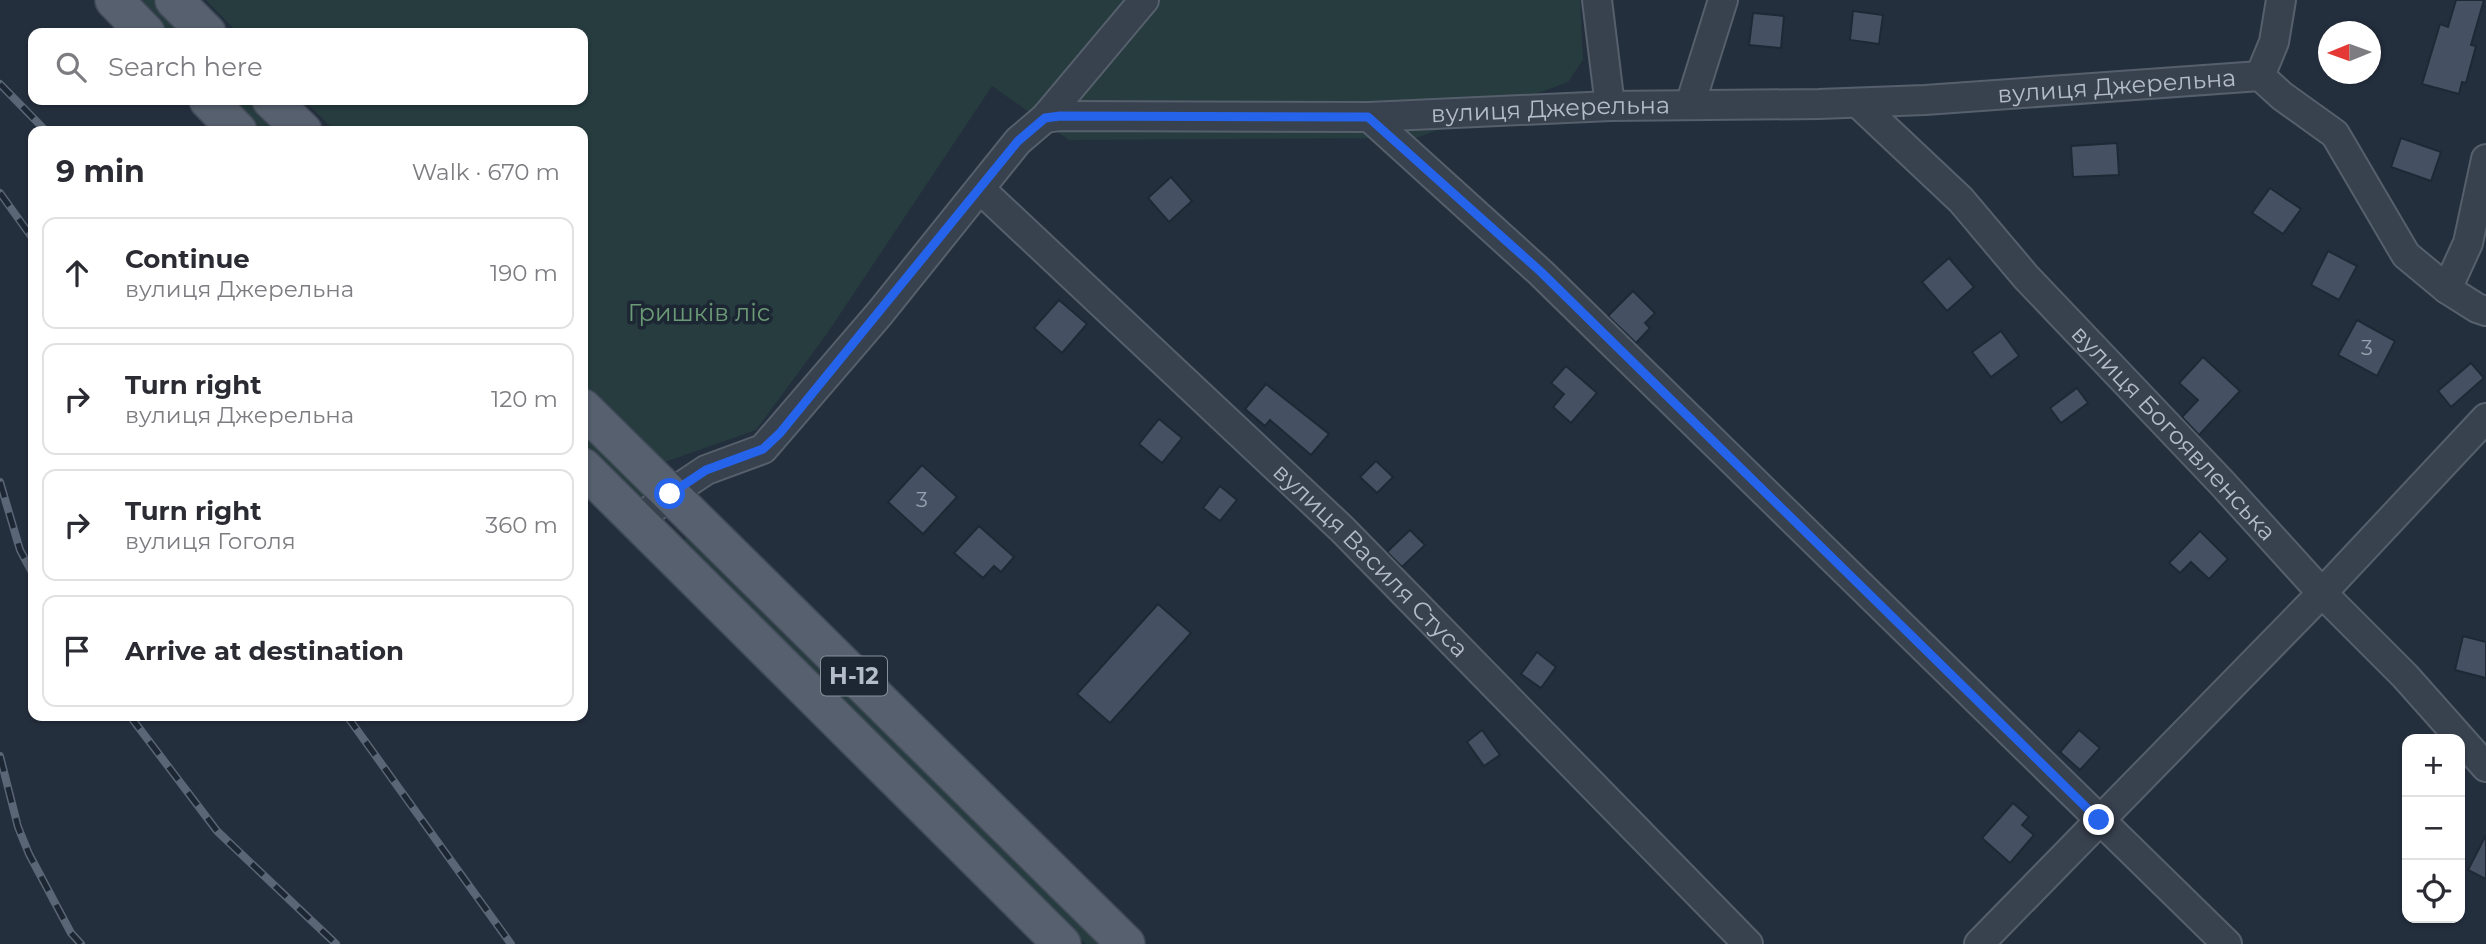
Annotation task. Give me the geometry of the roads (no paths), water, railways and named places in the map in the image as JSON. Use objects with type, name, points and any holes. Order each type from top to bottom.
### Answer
[{"type":"main road","points":[[114,0],[141,28]]},
{"type":"main road","points":[[174,0],[202,28]]},
{"type":"main road","points":[[213,105],[233,126]]},
{"type":"main road","points":[[276,105],[298,126]]},
{"type":"main road","name":"Н-12","points":[[588,413],[1126,944]]},
{"type":"main road","name":"Н-12","points":[[588,472],[1062,944]]},
{"type":"street","points":[[638,521],[670,494],[706,470],[763,449],[880,313],[1018,141],[1045,118],[1144,0]]},
{"type":"street","points":[[1597,0],[1610,106]]},
{"type":"street","points":[[1690,105],[1723,0]]},
{"type":"street","points":[[2260,76],[2274,42],[2281,0]]},
{"type":"street","name":"вулиця Джерельна","points":[[1045,118],[1368,117],[1610,106],[1858,103],[2260,76],[2282,96],[2335,134],[2406,255],[2447,289],[2486,311]]},
{"type":"street","name":"вулиця Богоявленська","points":[[1858,103],[1961,200],[2026,277],[2222,482],[2322,593],[2405,676],[2486,767]]},
{"type":"street","points":[[1368,117],[1541,272],[2227,944]]},
{"type":"street","points":[[2447,289],[2468,243],[2486,159]]},
{"type":"street","name":"вулиця Василя Стуса","points":[[980,189],[1342,529],[1748,944]]},
{"type":"street","points":[[1979,944],[2322,593],[2486,418]]},
{"type":"railway","points":[[0,84],[41,126]]},
{"type":"railway","points":[[0,193],[28,232]]},
{"type":"railway","points":[[0,482],[20,550],[28,565]]},
{"type":"railway","points":[[134,721],[217,831],[336,944]]},
{"type":"railway","points":[[351,721],[511,944]]},
{"type":"railway","points":[[0,756],[18,827],[29,854],[71,933],[81,944]]},
{"type":"park label","name":"Гришків ліс","points":[[699,313]]}]
